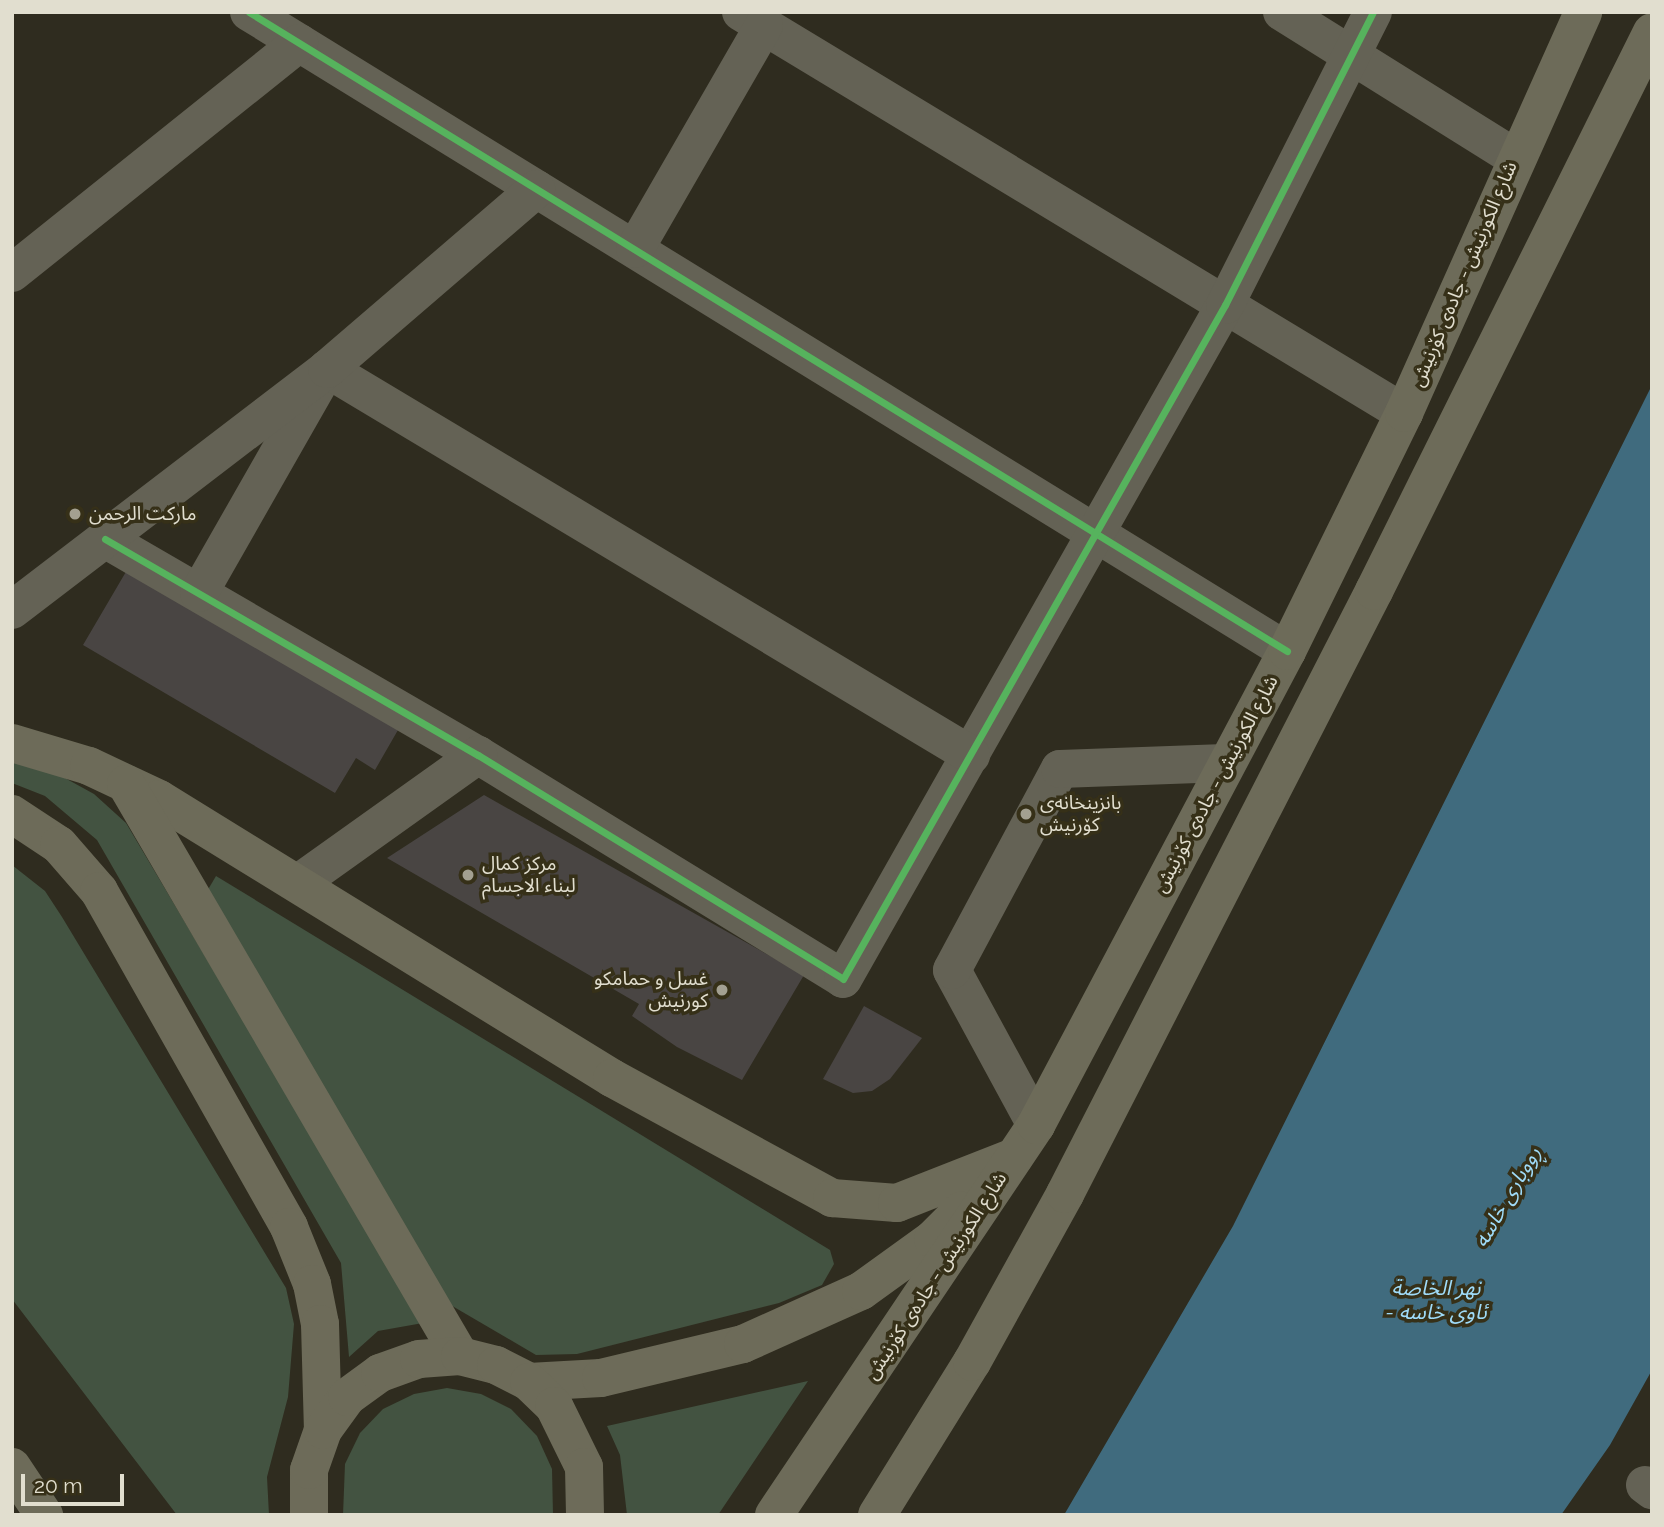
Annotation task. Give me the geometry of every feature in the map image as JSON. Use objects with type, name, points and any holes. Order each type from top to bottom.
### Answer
[{"type":"main road","name":"شارع الكورنيش - جادەی کۆرنیش","points":[[774,1515],[1036,1125],[1225,762],[1287,651],[1404,413],[1514,157],[1583,12]]},
{"type":"main road","points":[[877,1515],[972,1362],[1065,1194],[1374,591],[1652,32]]},
{"type":"main road","points":[[12,743],[126,784],[300,882],[612,1078],[832,1198],[897,1203],[1014,1157]]},
{"type":"main road","points":[[126,784],[460,1356]]},
{"type":"main road","points":[[12,814],[59,845],[99,891],[289,1227],[312,1284],[320,1324],[323,1430]]},
{"type":"main road","points":[[529,1382],[601,1378],[743,1344],[861,1291],[933,1239],[1014,1157]]},
{"type":"main road","points":[[309,1515],[309,1470],[323,1430],[347,1397],[380,1373],[419,1359],[460,1356],[496,1365],[529,1382],[554,1406],[573,1434],[584,1466],[587,1510]]},
{"type":"main road","points":[[12,1467],[44,1515]]},
{"type":"street","points":[[248,12],[1287,651]]},
{"type":"street","points":[[1282,12],[1514,157]]},
{"type":"street","points":[[105,539],[478,755],[843,979],[1225,305],[1373,12]]},
{"type":"street","points":[[635,249],[753,19],[1404,413]]},
{"type":"street","points":[[12,273],[299,43]]},
{"type":"street","points":[[12,610],[327,369],[536,188]]},
{"type":"street","points":[[200,593],[327,369]]},
{"type":"street","points":[[327,369],[971,755]]},
{"type":"street","points":[[300,882],[478,755]]},
{"type":"street","points":[[1036,1125],[952,970],[1060,769],[1225,762]]},
{"type":"green space","points":[[12,762],[54,772],[94,794],[126,823],[423,1323],[378,1331],[349,1357],[341,1263],[97,840],[45,796],[12,783]]},
{"type":"green space","points":[[12,865],[45,891],[62,917],[286,1288],[294,1324],[288,1397],[267,1477],[269,1515],[177,1515],[12,1299]]},
{"type":"green space","points":[[216,876],[830,1250],[834,1264],[822,1285],[779,1303],[577,1354],[536,1355],[442,1300],[206,893]]},
{"type":"green space","points":[[808,1381],[718,1515],[627,1515],[620,1455],[607,1426]]},
{"type":"green space","points":[[447,1388],[481,1394],[511,1409],[537,1436],[552,1469],[553,1515],[343,1515],[345,1464],[360,1433],[383,1409],[414,1394]]},
{"type":"water","name":"نهر الخاصة - ئاوی خاسە","points":[[1652,385],[1652,1370],[1610,1445],[1561,1515],[1064,1515],[1233,1226]]},
{"type":"building","points":[[127,570],[398,730],[375,770],[356,758],[335,793],[83,645]]},
{"type":"building","points":[[484,795],[804,975],[742,1080],[677,1047],[632,1016],[639,1004],[387,858]]},
{"type":"building","points":[[864,1006],[922,1038],[890,1079],[872,1091],[853,1093],[823,1079]]},
{"type":"cycle path","points":[[249,12],[1287,651]]},
{"type":"cycle path","points":[[105,539],[478,755],[843,979],[1225,305],[1373,12]]},
{"type":"place","name":"ماركت الرحمن","points":[[75,514]]},
{"type":"place","name":"بانزینخانەی کۆرنیش","points":[[1026,814]]},
{"type":"place","name":"مركز كمال لبناء الاجسام","points":[[468,875]]},
{"type":"place","name":"غسل و حمامكو كورنيش","points":[[722,990]]},
{"type":"water label","name":"ڕووباری خاسە","points":[[1507,1197]]}]
